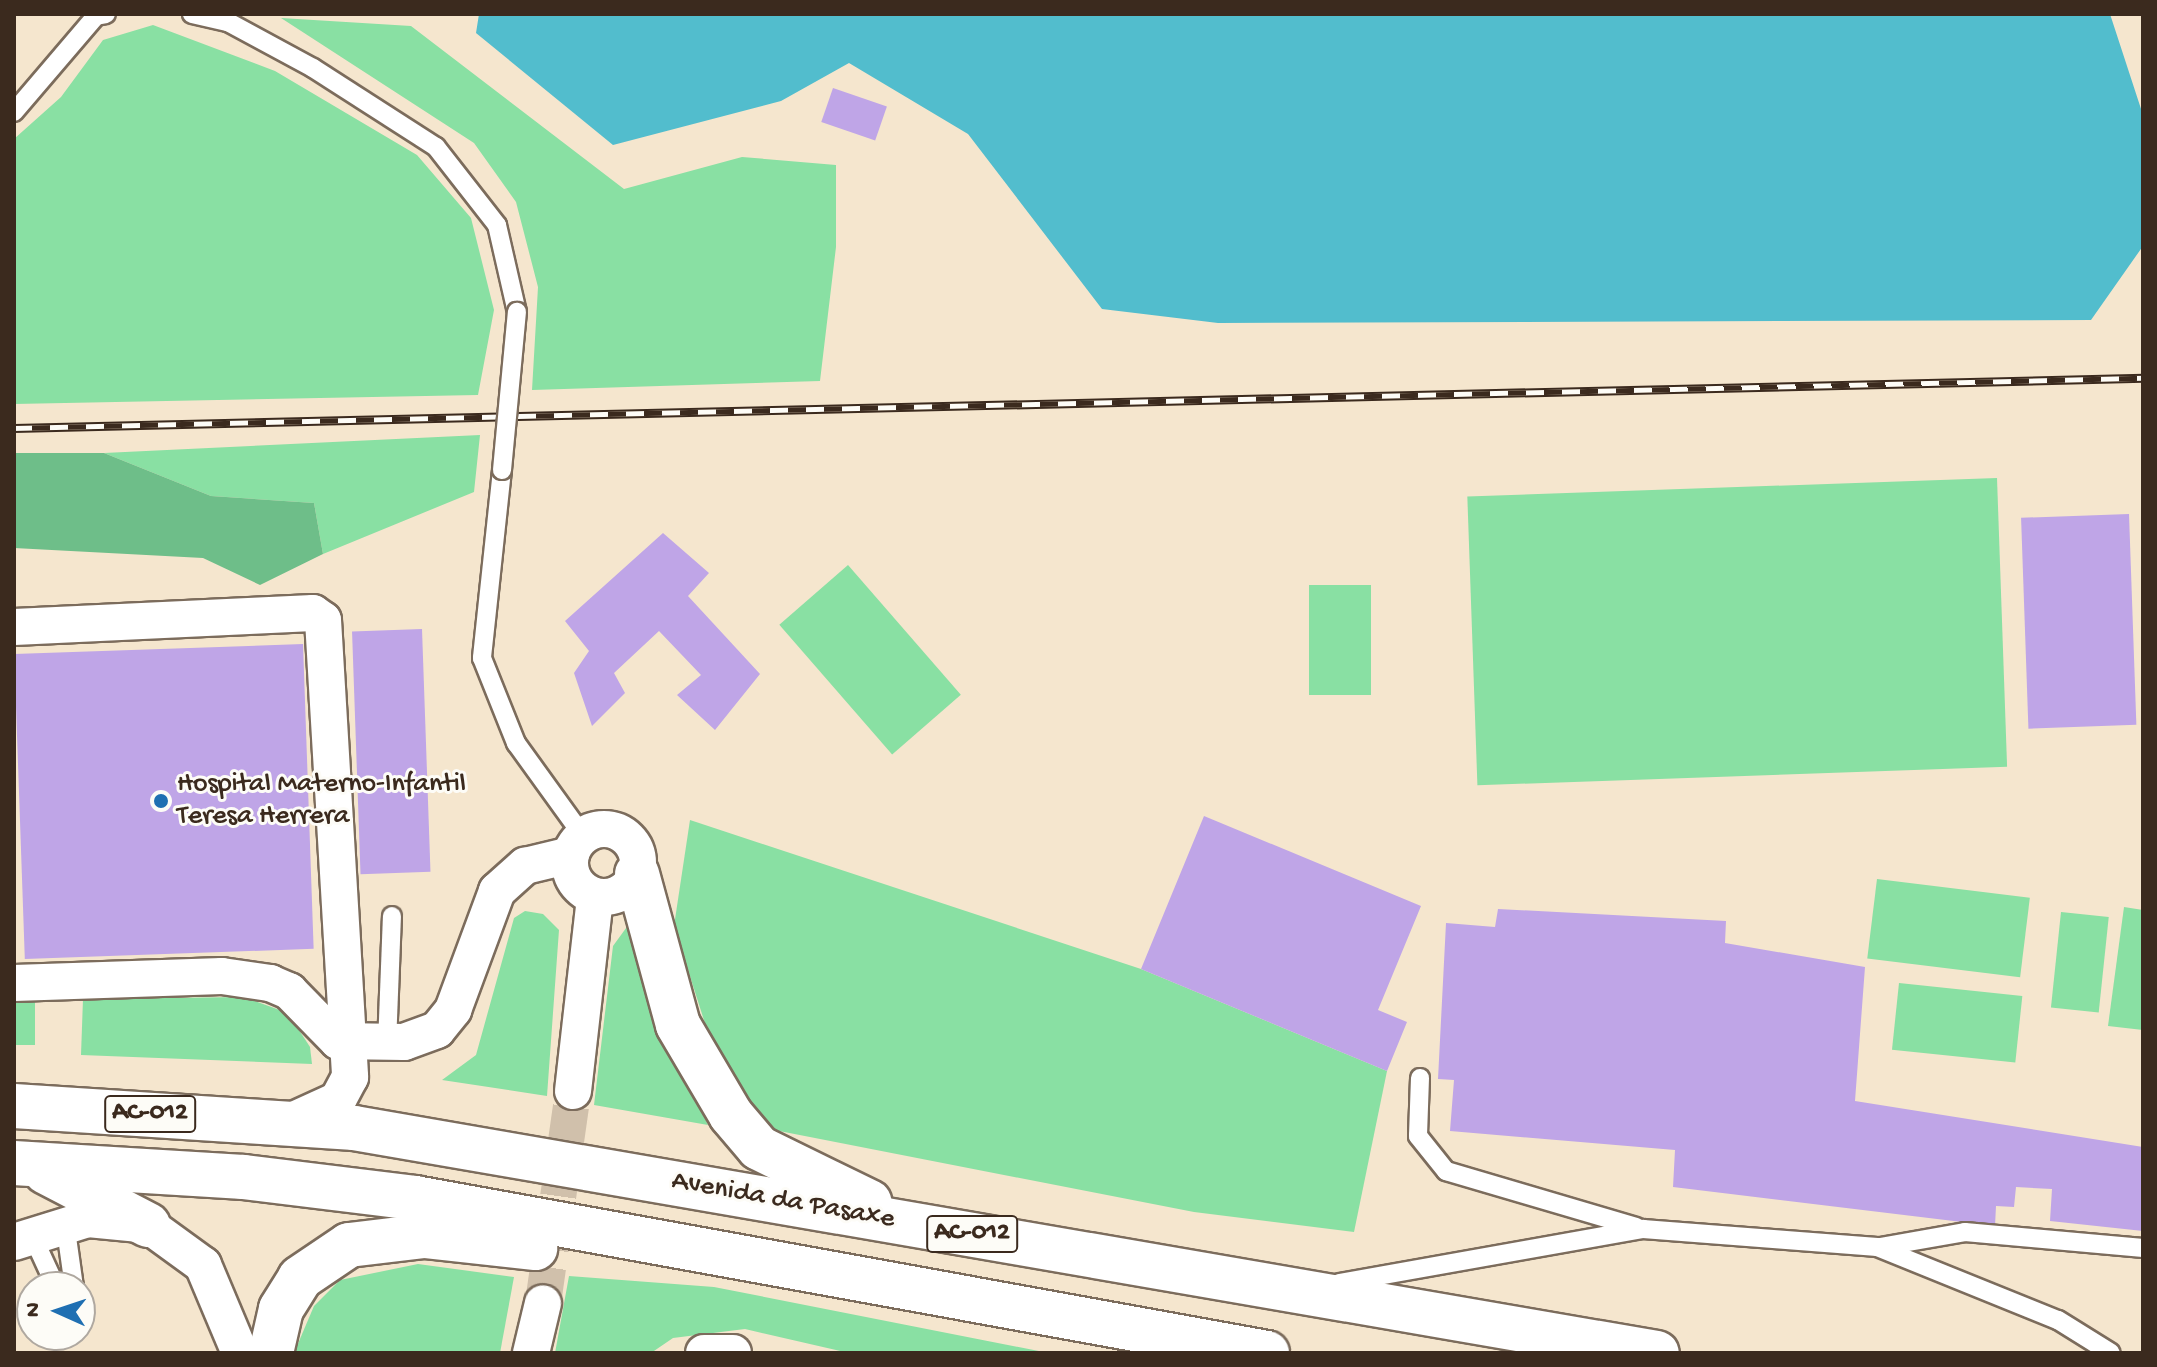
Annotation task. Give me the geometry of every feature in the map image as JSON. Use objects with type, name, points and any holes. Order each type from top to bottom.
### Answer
[{"type":"main road","points":[[637,874],[678,1025],[731,1115],[759,1148],[910,1223]]},
{"type":"main road","name":"Avenida da Pasaxe","points":[[14,1106],[354,1128],[1657,1353]]},
{"type":"main road","points":[[22,1163],[141,1171]]},
{"type":"main road","points":[[22,1163],[148,1225]]},
{"type":"main road","points":[[37,1234],[102,1201],[141,1171]]},
{"type":"main road","name":"AC-012","points":[[141,1171],[415,1198],[753,1262],[1267,1353]]},
{"type":"main road","points":[[271,1353],[281,1309],[300,1278],[325,1256],[376,1238],[753,1262]]},
{"type":"street","name":"Avenida da Pasaxe","points":[[14,627],[313,613],[323,620],[350,1077],[338,1100],[285,1123]]},
{"type":"street","points":[[14,983],[222,976],[270,983],[350,1044],[387,1045],[437,1030],[453,1010],[497,891],[525,866],[577,845],[603,828],[624,835],[637,852],[637,874],[625,891],[595,897]]},
{"type":"street","points":[[577,845],[572,876],[595,897]]},
{"type":"street","points":[[573,1091],[595,897]]},
{"type":"street","points":[[37,1234],[107,1218],[148,1225],[203,1265],[240,1353]]},
{"type":"street","points":[[531,1353],[543,1303]]},
{"type":"street","points":[[704,1353],[733,1353]]},
{"type":"lane","points":[[14,112],[96,16],[106,14]]},
{"type":"lane","points":[[192,14],[228,22],[436,147],[497,225],[517,312],[482,658],[516,743],[577,845]]},
{"type":"lane","points":[[387,1045],[392,916]]},
{"type":"lane","points":[[1420,1078],[1418,1136],[1446,1171],[1643,1229],[1877,1247],[1965,1232],[2143,1248]]},
{"type":"lane","points":[[1288,1290],[1643,1229]]},
{"type":"lane","points":[[37,1234],[50,1271]]},
{"type":"lane","points":[[37,1234],[63,1271]]},
{"type":"lane","points":[[1877,1247],[2058,1320],[2111,1353]]},
{"type":"green space","points":[[281,18],[411,26],[624,189],[742,157],[836,165],[836,247],[820,381],[532,390],[538,287],[516,202],[474,143]]},
{"type":"green space","points":[[153,25],[275,71],[417,155],[471,218],[494,310],[478,395],[14,404],[14,139],[61,97],[103,40]]},
{"type":"green space","points":[[480,435],[474,492],[323,554],[314,503],[211,496],[104,453]]},
{"type":"green space","points":[[14,453],[104,453],[211,496],[314,503],[323,554],[260,585],[203,558],[14,548]]},
{"type":"green space","points":[[1997,478],[2007,767],[1477,785],[1467,496]]},
{"type":"green space","points":[[848,565],[961,695],[892,755],[779,625]]},
{"type":"green space","points":[[1309,585],[1371,585],[1371,695],[1309,695]]},
{"type":"green space","points":[[690,820],[1141,969],[1387,1071],[1354,1232],[1194,1212],[769,1129],[716,1058],[674,926]]},
{"type":"green space","points":[[1877,879],[2030,898],[2020,977],[1867,958]]},
{"type":"green space","points":[[2124,907],[2143,910],[2143,1030],[2108,1026]]},
{"type":"green space","points":[[525,911],[543,914],[559,930],[547,1096],[442,1080],[476,1055],[514,918]]},
{"type":"green space","points":[[2061,912],[2109,917],[2099,1012],[2051,1007]]},
{"type":"green space","points":[[629,924],[656,1015],[708,1125],[594,1105],[613,946]]},
{"type":"green space","points":[[1899,983],[2022,996],[2015,1063],[1892,1050]]},
{"type":"green space","points":[[244,997],[288,1013],[310,1047],[312,1064],[81,1055],[83,999]]},
{"type":"green space","points":[[14,1000],[35,1000],[35,1045],[14,1045]]},
{"type":"green space","points":[[418,1264],[514,1277],[500,1353],[294,1353],[314,1306],[340,1280]]},
{"type":"green space","points":[[569,1276],[714,1287],[1049,1353],[849,1353],[745,1329],[673,1338],[651,1353],[555,1353]]},
{"type":"water","points":[[479,14],[2110,14],[2143,115],[2143,246],[2091,320],[1218,323],[1102,309],[968,134],[849,63],[781,101],[613,145],[476,33]]},
{"type":"building","points":[[833,88],[887,107],[875,141],[821,122]]},
{"type":"building","points":[[2129,514],[2136,725],[2028,729],[2021,518]]},
{"type":"building","points":[[663,533],[709,573],[688,596],[760,674],[715,730],[677,695],[701,675],[659,631],[614,673],[625,693],[592,726],[574,673],[589,651],[565,621]]},
{"type":"building","points":[[422,629],[430,872],[361,874],[352,631]]},
{"type":"building","name":"Hospital Materno-Infantil Teresa Herrera","points":[[303,644],[314,949],[25,959],[14,654]]},
{"type":"building","points":[[1204,816],[1421,906],[1378,1010],[1407,1022],[1387,1071],[1141,969]]},
{"type":"building","points":[[1498,909],[1726,921],[1725,943],[1865,967],[1855,1101],[2143,1147],[2143,1231],[2050,1221],[2052,1189],[2016,1187],[2014,1207],[1996,1206],[1995,1226],[1673,1187],[1675,1150],[1450,1131],[1454,1080],[1438,1079],[1446,923],[1495,927]]},
{"type":"tunnel","points":[[543,1303],[573,1091]]},
{"type":"railway","points":[[14,428],[2143,378]]},
{"type":"place","name":"Hospital Materno-Infantil Teresa Herrera","points":[[161,801]]}]
